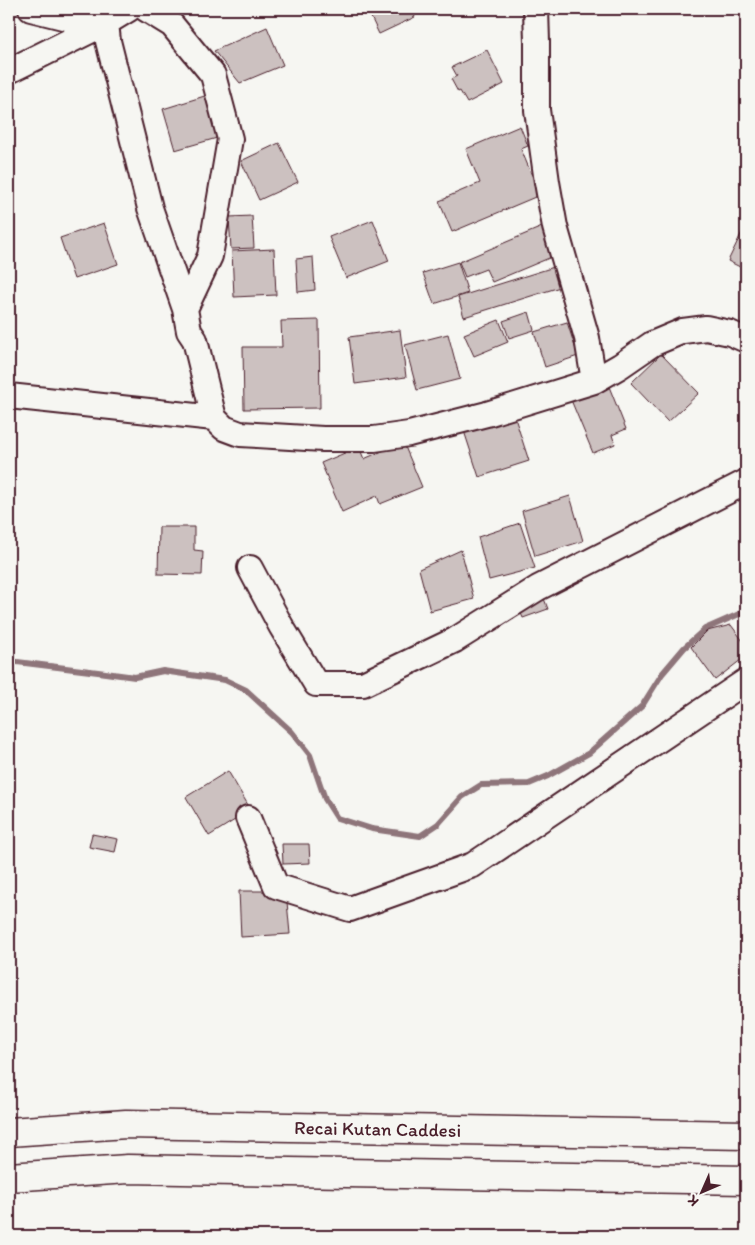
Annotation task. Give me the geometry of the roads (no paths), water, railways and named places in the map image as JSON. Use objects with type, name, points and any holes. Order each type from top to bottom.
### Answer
[{"type":"main road","name":"Recai Kutan Caddesi","points":[[9,1132],[126,1124],[746,1135]]},
{"type":"main road","points":[[9,1177],[128,1169],[746,1180]]},
{"type":"street","points":[[31,9],[78,21],[129,9]]},
{"type":"street","points":[[146,9],[172,24],[213,75],[230,139],[210,256],[185,309]]},
{"type":"street","points":[[536,9],[537,110],[547,182],[555,227],[587,338],[594,381]]},
{"type":"street","points":[[9,71],[104,16]]},
{"type":"street","points":[[104,16],[108,41],[150,208],[185,309],[189,331],[194,340],[219,423]]},
{"type":"street","points":[[9,396],[219,423],[240,434],[323,439],[374,439],[410,434],[496,411],[594,381],[652,344],[683,331],[706,328],[730,333],[746,340]]},
{"type":"street","points":[[250,568],[281,626],[316,684],[363,684],[454,640],[538,588],[746,482]]},
{"type":"street","points":[[248,818],[276,886],[350,909],[473,865],[746,682]]},
{"type":"waterway","points":[[9,661],[135,677],[163,671],[225,680],[246,690],[292,732],[310,755],[325,799],[337,818],[372,829],[420,836],[438,824],[462,797],[481,785],[529,784],[548,776],[589,753],[642,706],[662,674],[684,648],[705,629],[746,611]]}]
